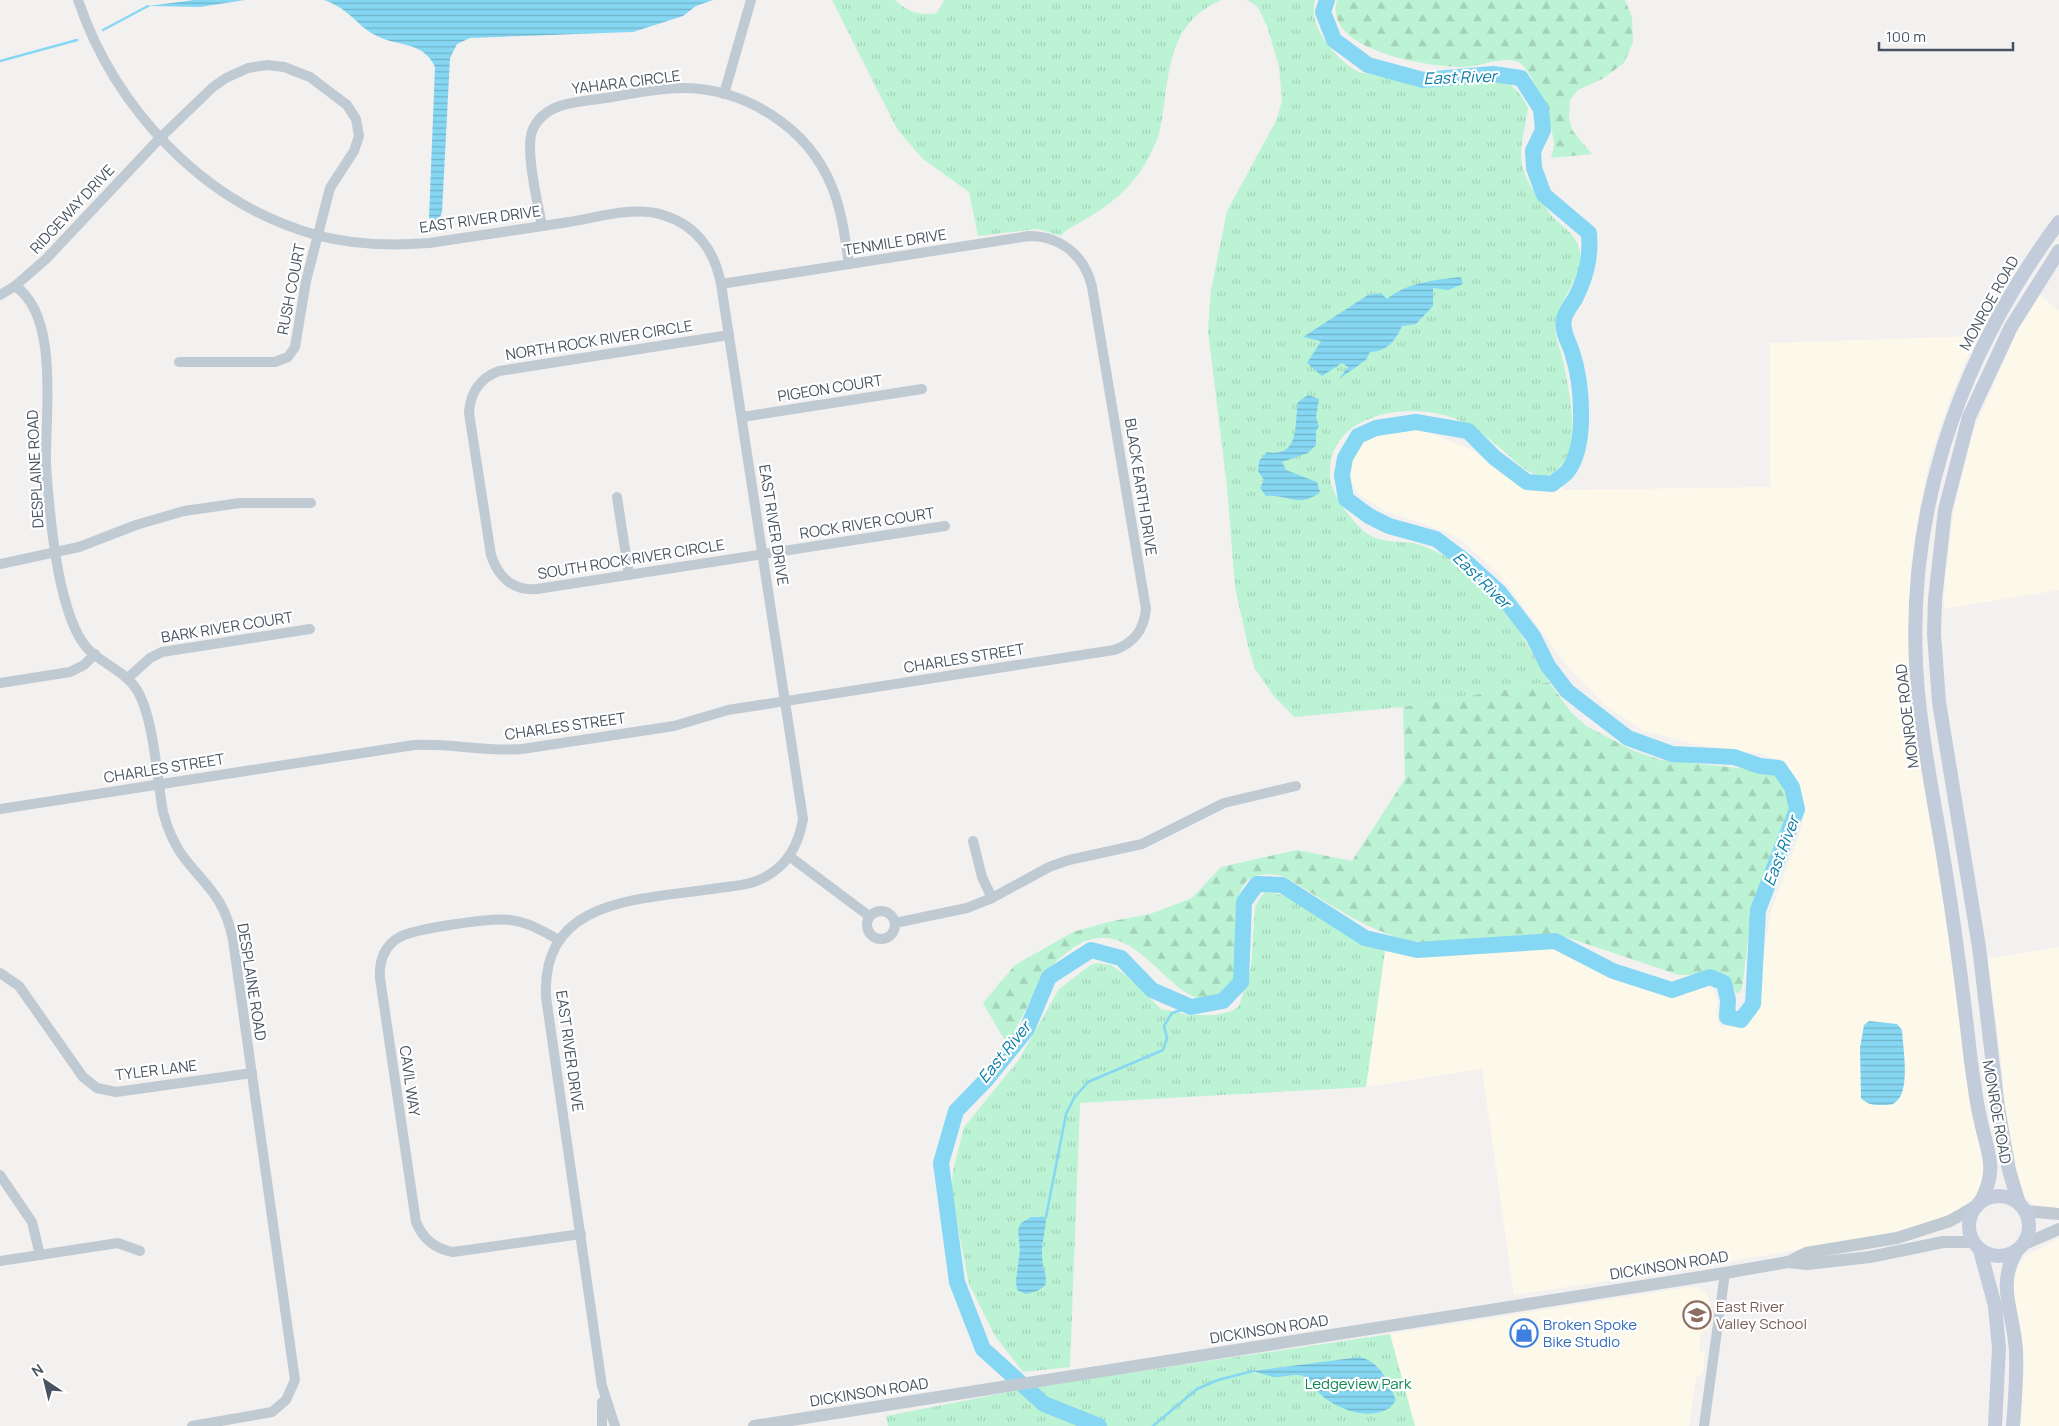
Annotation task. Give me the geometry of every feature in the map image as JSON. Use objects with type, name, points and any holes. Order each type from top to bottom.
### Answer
[{"type":"main road","name":"MONROE ROAD","points":[[1979,1203],[1990,1182],[1990,1153],[1976,1102],[1958,945],[1919,702],[1916,637],[1919,571],[1928,507],[1953,413],[1996,319],[2032,259],[2059,222]]},
{"type":"main road","name":"MONROE ROAD","points":[[2022,1207],[2008,1170],[1979,947],[1939,702],[1934,634],[1935,599],[1945,510],[1969,416],[2011,327],[2059,251]]},
{"type":"main road","points":[[1995,1426],[1999,1348],[1997,1323],[1968,1223],[1979,1203],[1989,1197],[2005,1196],[2022,1207],[2029,1228],[2020,1248],[2010,1261],[2006,1280],[2016,1349],[2016,1387],[2012,1426]]},
{"type":"main road","points":[[1976,1246],[1998,1256],[2020,1248]]},
{"type":"street","name":"EAST RIVER DRIVE","points":[[78,0],[105,62],[122,90],[160,138],[204,178],[244,205],[292,227],[349,242],[402,245],[429,243],[637,211],[662,214],[687,226],[699,236],[714,258],[721,284],[764,554],[803,819],[797,843],[777,870],[755,882],[603,907],[578,920],[559,940],[547,968],[546,997],[602,1386],[602,1426]]},
{"type":"street","points":[[724,94],[751,0]]},
{"type":"street","name":"RIDGEWAY DRIVE","points":[[0,295],[14,286],[46,258],[160,138],[213,87],[237,72],[248,68],[284,67],[310,76],[347,105],[353,113],[358,126],[359,136],[354,151],[330,188],[317,235]]},
{"type":"street","name":"YAHARA CIRCLE","points":[[542,226],[529,146],[530,136],[536,122],[549,110],[562,105],[665,89],[702,89],[724,94],[771,114],[794,133],[814,156],[826,175],[838,204],[849,264]]},
{"type":"street","name":"RUSH COURT","points":[[179,362],[275,362],[288,357],[298,341],[306,280],[317,235]]},
{"type":"street","name":"TENMILE DRIVE","points":[[721,284],[1029,236],[1051,239],[1070,250]]},
{"type":"street","name":"BLACK EARTH DRIVE","points":[[1043,661],[1121,647],[1138,633],[1143,625],[1146,609],[1092,287],[1086,270],[1070,250]]},
{"type":"street","name":"DESPLAINE ROAD","points":[[14,286],[26,297],[34,311],[45,339],[47,355],[46,464],[48,503],[55,553],[69,610],[82,641],[94,654],[128,678],[137,690],[147,716],[163,812],[174,841],[217,897],[230,929],[252,1073],[294,1380],[286,1400],[272,1412],[192,1426]]},
{"type":"street","name":"NORTH ROCK RIVER CIRCLE","points":[[505,580],[494,565],[491,555],[469,413],[471,398],[478,385],[485,378],[499,371],[729,334]]},
{"type":"street","name":"PIGEON COURT","points":[[742,417],[922,389]]},
{"type":"street","points":[[617,496],[630,575]]},
{"type":"street","points":[[0,564],[79,547],[136,525],[184,511],[240,503],[311,503]]},
{"type":"street","name":"ROCK RIVER COURT","points":[[764,554],[945,526]]},
{"type":"street","name":"SOUTH ROCK RIVER CIRCLE","points":[[505,580],[514,586],[531,590],[764,554]]},
{"type":"street","name":"BARK RIVER COURT","points":[[128,678],[150,658],[162,652],[310,629]]},
{"type":"street","points":[[0,683],[70,672],[84,665],[94,654]]},
{"type":"street","name":"CHARLES STREET","points":[[0,809],[414,745],[436,744],[489,750],[522,750],[674,726],[721,711],[1043,661]]},
{"type":"street","points":[[895,923],[943,914],[992,898],[1049,867],[1069,860],[1142,844],[1224,803],[1260,792],[1296,786]]},
{"type":"street","points":[[973,840],[982,877],[992,898]]},
{"type":"street","points":[[789,856],[869,916]]},
{"type":"street","points":[[879,910],[889,912],[895,923],[894,931],[887,938],[876,939],[869,934],[866,924],[869,916],[879,910]]},
{"type":"street","name":"CAVIL WAY","points":[[559,940],[536,927],[509,919],[495,919],[411,932],[397,938],[386,950],[382,959],[380,978],[416,1222],[424,1237],[437,1247],[453,1252],[581,1234]]},
{"type":"street","name":"TYLER LANE","points":[[0,973],[19,986],[83,1078],[97,1088],[116,1092],[252,1073]]},
{"type":"street","points":[[0,1175],[32,1222],[40,1255]]},
{"type":"street","name":"DICKINSON ROAD","points":[[754,1426],[804,1423],[1048,1380],[1725,1274],[1788,1262],[1806,1253],[1875,1242],[1918,1232],[1959,1217],[1979,1203]]},
{"type":"street","points":[[2022,1207],[2059,1214]]},
{"type":"street","points":[[2020,1248],[2059,1229]]},
{"type":"street","name":"DICKINSON ROAD","points":[[1788,1262],[1807,1264],[1870,1258],[1943,1242],[1976,1246]]},
{"type":"street","points":[[0,1261],[118,1244],[140,1251]]},
{"type":"street","points":[[1704,1426],[1725,1274]]},
{"type":"street","name":"EAST RIVER DRIVE","points":[[602,1386],[614,1426]]},
{"type":"shaded area","points":[[2040,295],[2059,311],[2059,590],[1944,609],[1945,580],[1954,510],[1973,432],[2016,333]]},
{"type":"shaded area","points":[[1976,336],[1951,396],[1930,458],[1918,516],[1911,564],[1908,629],[1915,723],[1984,1154],[1983,1180],[1977,1194],[1964,1206],[1938,1220],[1894,1233],[1709,1265],[1514,1295],[1482,1069],[1366,1087],[1385,951],[1407,955],[1451,955],[1544,946],[1617,977],[1663,991],[1681,993],[1707,988],[1713,990],[1718,1001],[1716,1012],[1719,1025],[1723,1027],[1735,1024],[1748,1015],[1757,1001],[1770,914],[1802,827],[1804,813],[1801,794],[1795,782],[1778,760],[1763,754],[1698,745],[1644,731],[1605,705],[1565,663],[1502,578],[1463,541],[1447,532],[1383,510],[1358,493],[1347,475],[1352,452],[1365,438],[1385,431],[1423,430],[1472,450],[1514,481],[1531,488],[1561,485],[1565,490],[1770,487],[1770,343]]},
{"type":"shaded area","points":[[2059,947],[2059,1208],[2034,1205],[2025,1197],[2018,1179],[2009,1145],[2003,1075],[1988,959]]},
{"type":"shaded area","points":[[2059,1238],[2059,1426],[2019,1426],[2024,1371],[2023,1350],[2012,1282],[2017,1268],[2026,1256]]},
{"type":"shaded area","points":[[1697,1287],[1706,1292],[1711,1303],[1709,1329],[1701,1332],[1699,1353],[1705,1350],[1703,1373],[1696,1377],[1689,1426],[1415,1426],[1390,1334]]},
{"type":"green space","points":[[832,0],[895,0],[905,8],[925,14],[937,13],[944,0],[1221,0],[1205,9],[1193,19],[1177,43],[1169,72],[1158,138],[1139,173],[1119,196],[1095,214],[1065,231],[1061,236],[1038,229],[978,236],[969,192],[923,159],[897,129]]},
{"type":"green space","points":[[1247,0],[1315,0],[1315,21],[1319,31],[1333,51],[1358,72],[1437,84],[1456,85],[1492,80],[1499,81],[1513,87],[1522,97],[1528,108],[1521,155],[1525,175],[1554,219],[1575,240],[1579,248],[1580,257],[1579,267],[1560,308],[1555,328],[1567,380],[1572,417],[1571,440],[1565,460],[1555,472],[1546,476],[1535,475],[1519,465],[1479,431],[1463,422],[1434,413],[1404,411],[1375,417],[1349,430],[1339,441],[1333,454],[1330,479],[1339,502],[1359,527],[1370,536],[1394,542],[1413,543],[1431,549],[1457,564],[1492,594],[1527,643],[1549,682],[1403,707],[1294,717],[1273,695],[1255,669],[1235,587],[1227,487],[1208,331],[1211,290],[1227,211],[1277,119],[1282,100],[1279,67],[1267,26],[1257,6]]},
{"type":"green space","points":[[1337,0],[1625,0],[1632,17],[1633,42],[1624,63],[1602,79],[1578,90],[1570,100],[1569,119],[1572,130],[1592,154],[1551,158],[1554,143],[1546,111],[1530,75],[1518,62],[1505,60],[1466,67],[1450,66],[1406,60],[1383,53],[1362,44],[1346,32],[1337,18]]},
{"type":"green space","points":[[1549,682],[1571,712],[1586,726],[1634,751],[1661,760],[1768,771],[1780,780],[1788,796],[1788,816],[1752,909],[1742,989],[1738,994],[1729,980],[1720,975],[1679,975],[1566,937],[1530,935],[1440,943],[1403,939],[1350,917],[1285,877],[1267,874],[1254,877],[1245,883],[1240,893],[1236,920],[1236,973],[1231,983],[1217,997],[1198,998],[1182,990],[1134,949],[1115,940],[1095,938],[1073,948],[1050,968],[1042,979],[1007,1044],[983,1003],[1015,965],[1073,932],[1108,922],[1150,914],[1192,898],[1221,867],[1297,850],[1352,861],[1405,779],[1403,707]]},
{"type":"green space","points":[[1266,892],[1295,901],[1339,929],[1385,951],[1366,1087],[1080,1103],[1070,1367],[1023,1372],[995,1336],[969,1284],[951,1192],[953,1171],[964,1127],[1018,1061],[1059,989],[1089,966],[1097,963],[1111,965],[1127,976],[1161,1009],[1189,1015],[1216,1015],[1232,1011],[1239,1006],[1251,968],[1255,907],[1261,896]]},
{"type":"green space","name":"Ledgeview Park","points":[[1390,1334],[1415,1426],[888,1426],[886,1416],[1035,1387]]},
{"type":"water","points":[[194,0],[245,0],[200,7],[148,6]]},
{"type":"water","points":[[324,0],[713,0],[696,6],[683,16],[633,32],[470,38],[457,44],[450,58],[442,212],[438,223],[432,223],[429,218],[435,67],[424,53],[375,35],[346,12]]},
{"type":"water","points":[[1461,277],[1463,284],[1448,290],[1433,288],[1433,306],[1416,324],[1402,326],[1390,344],[1382,350],[1370,352],[1366,360],[1339,379],[1348,367],[1342,363],[1322,376],[1307,363],[1321,341],[1303,337],[1368,295],[1381,293],[1387,299],[1413,285]]},
{"type":"water","points":[[1308,395],[1319,399],[1316,417],[1319,426],[1316,431],[1316,445],[1308,453],[1282,462],[1286,470],[1317,482],[1320,492],[1306,500],[1266,496],[1260,488],[1264,480],[1258,471],[1259,461],[1267,452],[1286,450],[1291,444],[1294,437],[1298,402]]},
{"type":"water","points":[[1869,1021],[1897,1024],[1902,1030],[1905,1063],[1904,1087],[1895,1103],[1886,1105],[1872,1104],[1861,1098],[1860,1048],[1864,1025]]},
{"type":"water","points":[[1031,1217],[1046,1217],[1042,1252],[1046,1281],[1042,1288],[1026,1294],[1017,1290],[1016,1280],[1020,1250],[1018,1230],[1021,1223]]},
{"type":"water","points":[[1360,1357],[1379,1368],[1387,1380],[1396,1400],[1389,1408],[1369,1414],[1358,1413],[1324,1398],[1309,1380],[1303,1376],[1273,1377],[1253,1371]]},
{"type":"waterway","name":"East River","points":[[1099,1426],[1044,1404],[983,1349],[957,1282],[941,1163],[956,1111],[986,1080],[1027,1029],[1049,977],[1091,950],[1121,958],[1152,990],[1191,1007],[1223,1001],[1241,982],[1244,902],[1257,884],[1282,885],[1365,938],[1417,950],[1555,941],[1613,971],[1672,990],[1710,977],[1724,983],[1728,1000],[1727,1017],[1741,1020],[1753,1004],[1758,910],[1797,809],[1792,787],[1779,768],[1760,766],[1734,757],[1672,754],[1628,738],[1567,691],[1548,666],[1533,636],[1500,593],[1465,561],[1436,539],[1389,526],[1369,516],[1346,499],[1342,475],[1345,458],[1358,436],[1376,428],[1416,422],[1468,431],[1495,458],[1527,482],[1552,484],[1567,472],[1574,461],[1578,447],[1581,414],[1576,365],[1564,332],[1563,323],[1585,275],[1589,233],[1544,195],[1534,168],[1533,151],[1543,130],[1541,109],[1521,78],[1493,74],[1423,80],[1368,65],[1334,40],[1323,12],[1327,0]]},
{"type":"waterway","points":[[103,30],[148,6]]},
{"type":"waterway","points":[[0,61],[77,40]]},
{"type":"waterway","points":[[1046,1217],[1066,1114],[1074,1098],[1088,1082],[1163,1050],[1167,1038],[1164,1026],[1172,1013],[1191,1007]]},
{"type":"waterway","points":[[1153,1426],[1197,1389],[1218,1380],[1253,1371]]},
{"type":"place","name":"East River Valley School","points":[[1697,1315]]},
{"type":"place","name":"Broken Spoke Bike Studio","points":[[1524,1333]]}]
